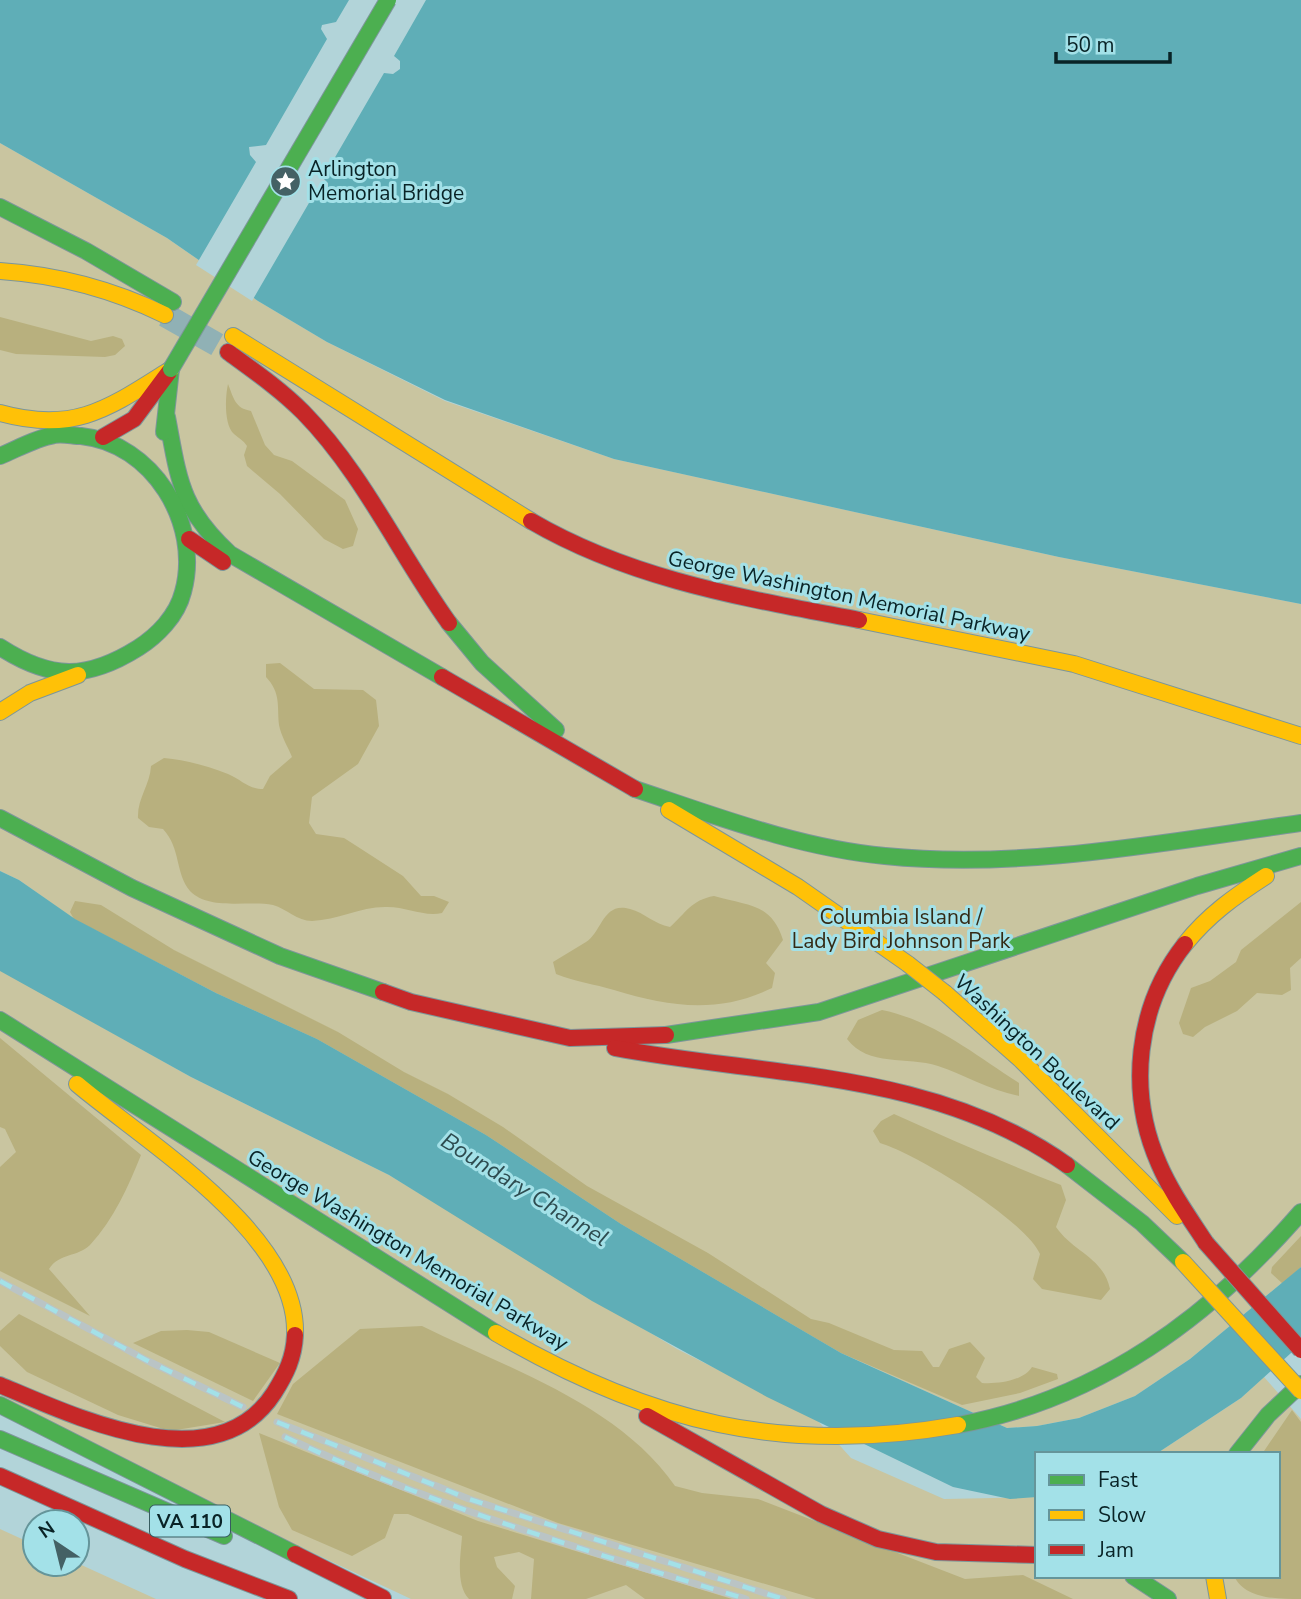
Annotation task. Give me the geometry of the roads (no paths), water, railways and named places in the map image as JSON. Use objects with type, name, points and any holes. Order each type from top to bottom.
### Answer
[{"type":"main road","points":[[103,437],[121,430],[137,418],[171,369],[388,0]]},
{"type":"main road","points":[[0,207],[86,251],[169,309],[93,286],[32,273],[0,271]]},
{"type":"main road","name":"George Washington Memorial Parkway","points":[[598,768],[503,685],[460,639],[353,473],[309,415],[229,343],[322,389],[520,516],[570,544],[623,566],[720,593],[992,645],[1074,664],[1301,736]]},
{"type":"main road","points":[[0,413],[36,422],[77,420],[113,406],[171,369]]},
{"type":"main road","points":[[0,712],[30,693],[120,662],[159,633],[183,591],[189,567],[189,539],[173,499],[163,461],[171,369]]},
{"type":"main road","points":[[167,417],[175,471],[192,510],[222,547],[269,578],[632,788],[778,836],[836,849],[907,858],[982,859],[1056,855],[1154,845],[1301,823]]},
{"type":"main road","points":[[0,424],[50,434]]},
{"type":"main road","points":[[0,456],[29,440],[50,434],[73,433],[103,437],[144,462],[173,499]]},
{"type":"main road","points":[[189,539],[232,567],[269,578]]},
{"type":"main road","points":[[0,647],[45,668],[83,673]]},
{"type":"main road","name":"Washington Boulevard","points":[[632,788],[798,887],[945,993],[1027,1066],[1206,1243],[1301,1350]]},
{"type":"main road","points":[[0,818],[132,888],[280,956],[411,1002],[640,1053],[878,1086],[953,1106],[1002,1125],[1049,1151],[1114,1198],[1183,1262],[1298,1385],[1268,1415],[1239,1452]]},
{"type":"main road","points":[[570,1038],[643,1037],[719,1029],[819,1012],[1197,886],[1301,857]]},
{"type":"main road","points":[[1206,1243],[1163,1174],[1144,1122],[1139,1069],[1148,1010],[1173,958],[1208,915],[1234,894],[1301,857]]},
{"type":"main road","points":[[0,1385],[66,1412],[141,1433],[170,1440],[200,1440],[230,1431],[257,1416],[284,1380],[295,1346],[294,1316],[289,1291],[273,1260],[252,1231],[226,1206],[4,1022]]},
{"type":"main road","name":"George Washington Memorial Parkway","points":[[4,1022],[447,1303],[543,1359],[612,1393],[721,1427],[818,1438],[873,1437],[930,1431],[990,1418],[1054,1396],[1130,1360],[1184,1326],[1237,1281],[1301,1212]]},
{"type":"main road","points":[[612,1393],[764,1483],[859,1532],[916,1549],[957,1554],[1035,1555]]},
{"type":"main road","points":[[0,1405],[384,1599]]},
{"type":"main road","name":"VA 110","points":[[0,1439],[253,1548],[384,1599]]},
{"type":"main road","name":"VA 110","points":[[0,1476],[185,1559],[289,1599]]},
{"type":"main road","points":[[1013,1554],[1035,1549]]},
{"type":"main road","points":[[1136,1578],[1168,1599]]},
{"type":"main road","points":[[1200,1578],[1204,1599]]},
{"type":"main road","points":[[1214,1578],[1218,1599]]},
{"type":"water","points":[[0,0],[1301,0],[1301,604],[1059,557],[614,459],[445,400],[327,342],[258,301],[167,238],[0,143]]},
{"type":"water","name":"Boundary Channel","points":[[0,871],[19,880],[75,919],[216,993],[317,1039],[486,1135],[621,1224],[841,1353],[1007,1428],[1037,1426],[1079,1418],[1135,1396],[1190,1359],[1301,1267],[1301,1344],[1241,1398],[1159,1452],[1035,1452],[1035,1497],[1010,1499],[953,1487],[767,1397],[592,1301],[389,1175],[191,1077],[0,971]]},
{"type":"tunnel","points":[[165,315],[225,349]]},
{"type":"railway","points":[[0,1281],[146,1360],[243,1407]]},
{"type":"railway","points":[[277,1422],[469,1499],[783,1599]]},
{"type":"railway","points":[[285,1437],[341,1462],[455,1506],[746,1599]]},
{"type":"place","name":"Arlington Memorial Bridge","points":[[285,181]]},
{"type":"park label","name":"Columbia Island / Lady Bird Johnson Park","points":[[901,929]]}]
